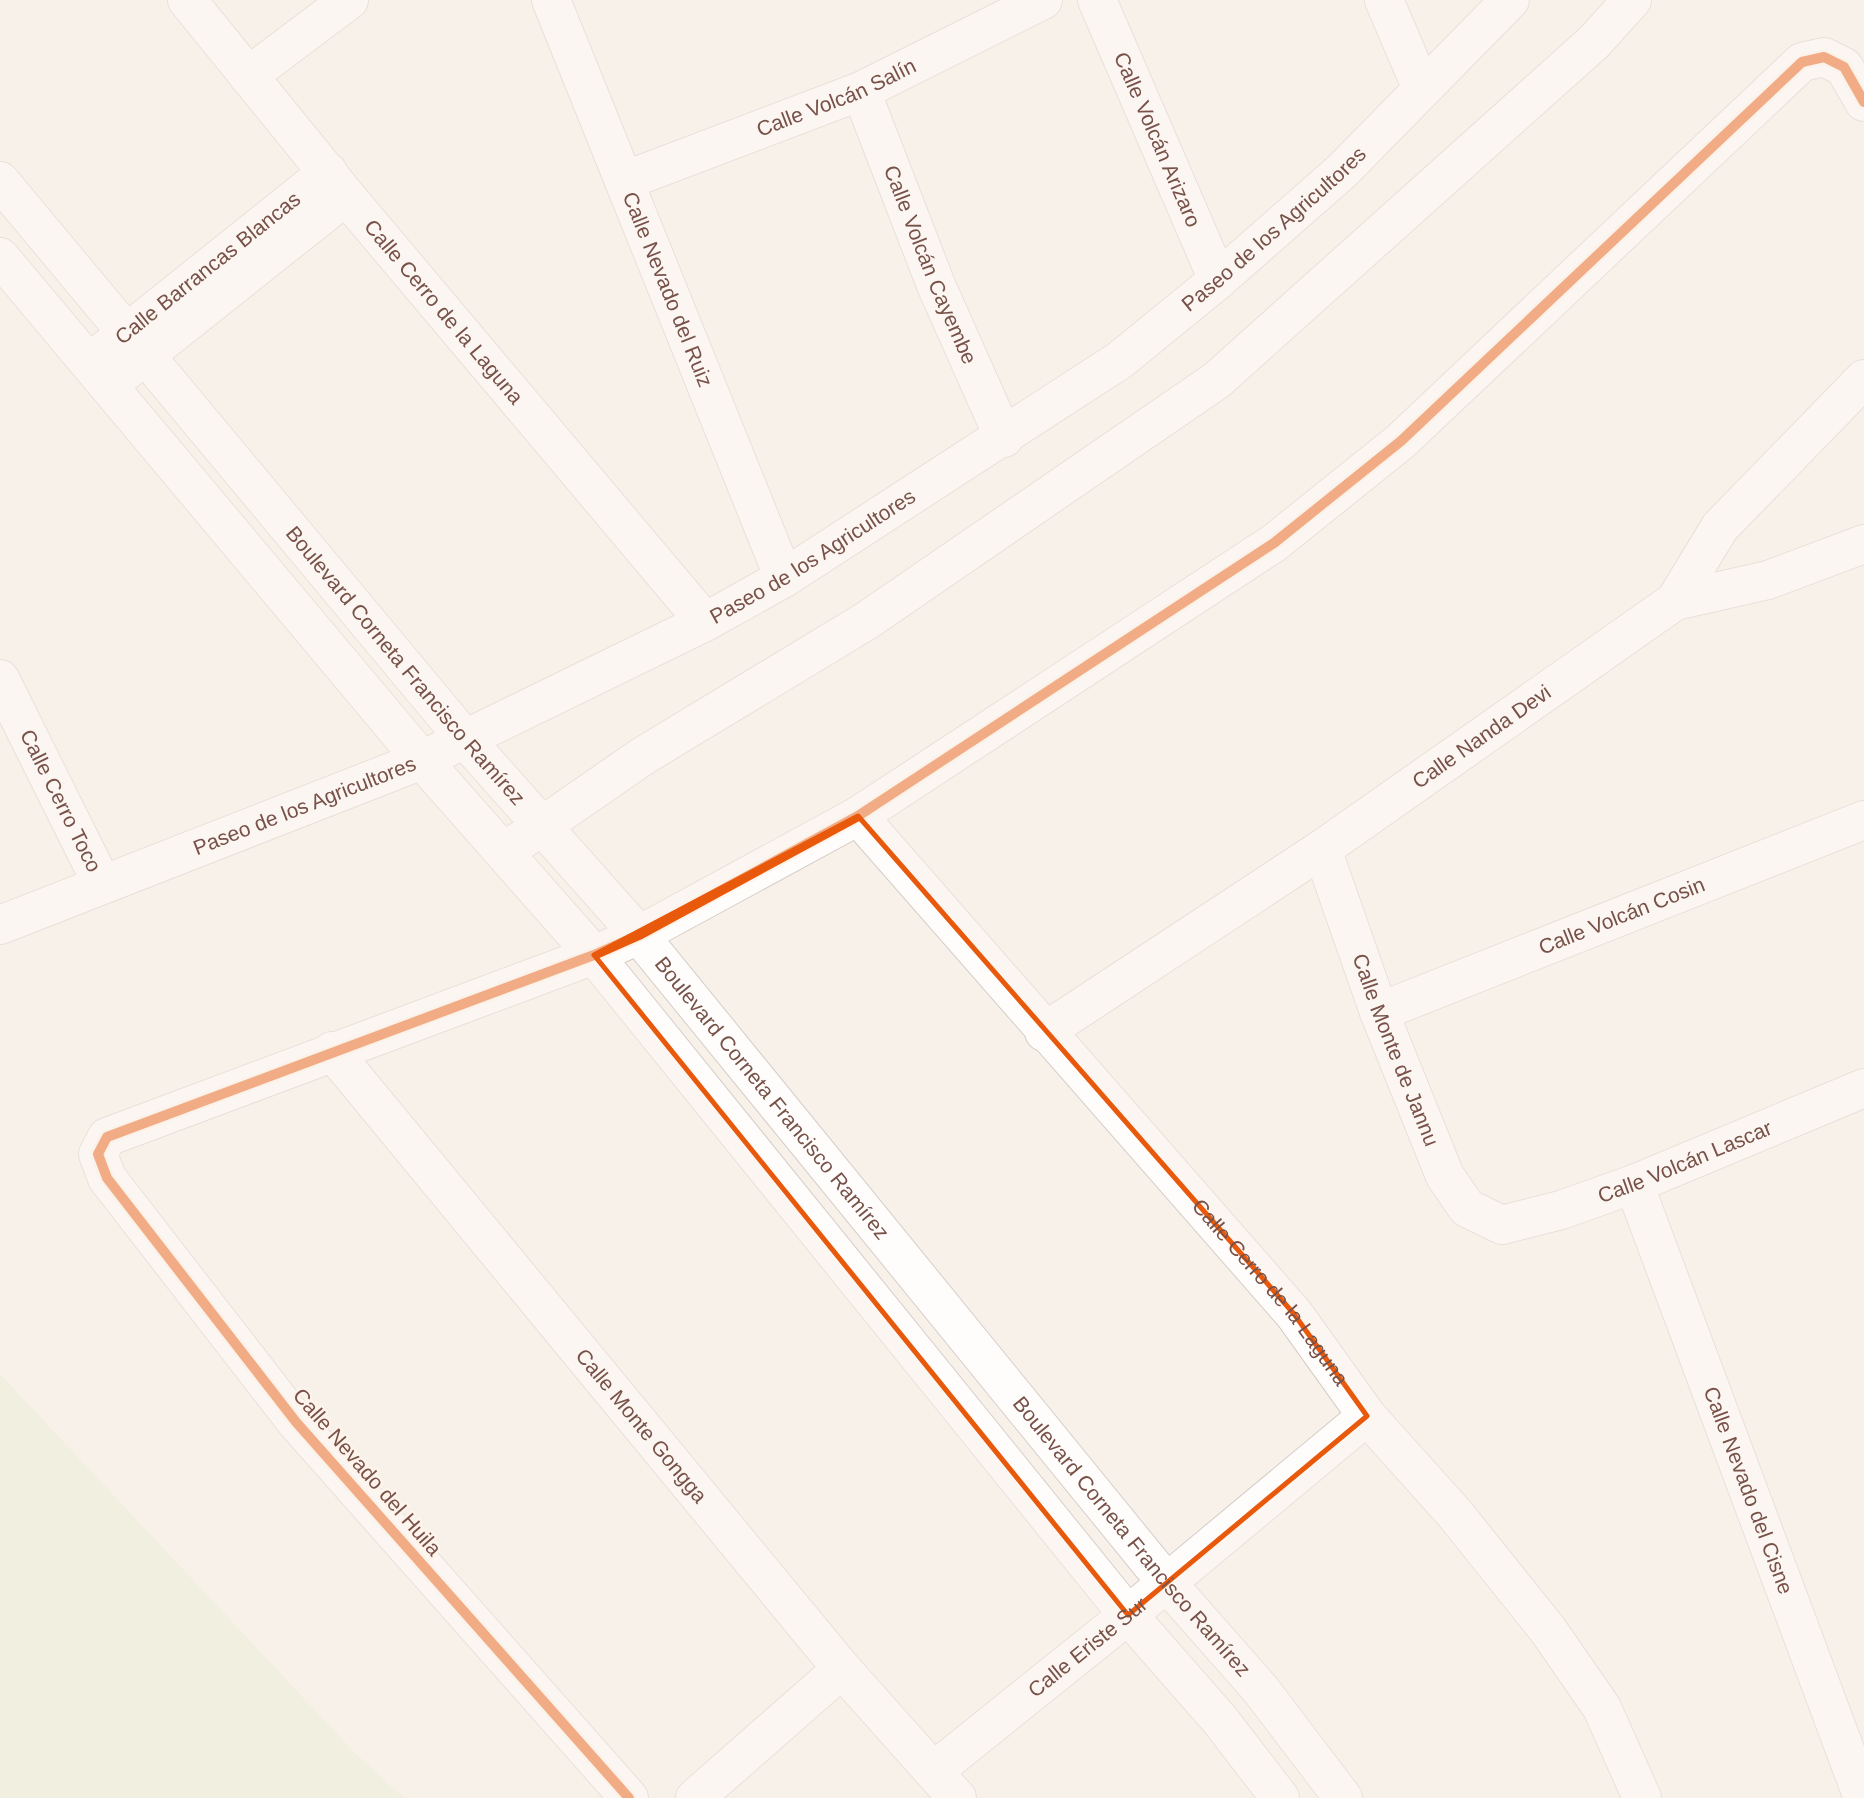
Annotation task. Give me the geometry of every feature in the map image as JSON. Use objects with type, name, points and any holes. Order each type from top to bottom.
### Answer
[{"type":"street","name":"Calle Cerro de la Laguna","points":[[187,0],[337,184],[705,622]]},
{"type":"street","points":[[248,76],[349,0]]},
{"type":"street","name":"Calle Nevado del Ruiz","points":[[551,0],[784,578]]},
{"type":"street","name":"Calle Volcán Salín","points":[[624,181],[861,91],[1043,0]]},
{"type":"street","name":"Calle Volcán Arizaro","points":[[1097,0],[1218,281]]},
{"type":"street","points":[[1384,0],[1422,89]]},
{"type":"street","name":"Paseo de los Agricultores","points":[[0,925],[422,760],[705,622],[784,578],[1004,438],[1120,360],[1218,281],[1342,171],[1510,0]]},
{"type":"street","points":[[504,852],[643,756],[866,621],[1217,380],[1594,42],[1632,0]]},
{"type":"street","points":[[332,1051],[594,955],[639,935],[858,816],[1274,543],[1401,441],[1802,62],[1824,57],[1844,67],[1864,102]]},
{"type":"street","name":"Calle Volcán Cayembe","points":[[861,91],[936,285],[1004,438]]},
{"type":"street","name":"Boulevard Corneta Francisco Ramírez","points":[[0,180],[465,739],[639,935],[1166,1582],[1261,1690],[1343,1798]]},
{"type":"street","name":"Calle Barrancas Blancas","points":[[99,374],[337,184]]},
{"type":"street","points":[[0,257],[422,760],[594,955],[1128,1615],[1220,1720],[1280,1798]]},
{"type":"street","name":"Calle Nanda Devi","points":[[1044,1032],[1322,849],[1675,601],[1720,527],[1864,379]]},
{"type":"street","points":[[1675,601],[1768,580],[1864,544]]},
{"type":"street","name":"Calle Cerro Toco","points":[[0,679],[102,884]]},
{"type":"street","name":"Calle Cerro de la Laguna","points":[[858,816],[1044,1032],[1294,1314],[1367,1416],[1455,1514],[1548,1630],[1602,1708],[1642,1798]]},
{"type":"street","name":"Calle Volcán Cosin","points":[[1379,1012],[1864,820]]},
{"type":"street","name":"Calle Monte de Jannu","points":[[1322,849],[1379,1012],[1445,1177],[1467,1208],[1502,1224]]},
{"type":"street","name":"Calle Nevado del Huila","points":[[332,1051],[107,1137],[98,1154],[107,1178],[296,1422],[629,1798]]},
{"type":"street","name":"Calle Monte Gongga","points":[[332,1051],[842,1669],[946,1784]]},
{"type":"street","name":"Calle Volcán Lascar","points":[[1502,1224],[1561,1210],[1634,1184],[1864,1087]]},
{"type":"street","name":"Calle Nevado del Cisne","points":[[1634,1184],[1863,1798]]},
{"type":"street","name":"Calle Eriste Sur","points":[[946,1784],[1128,1615],[1367,1416]]},
{"type":"street","points":[[695,1798],[842,1669]]},
{"type":"highlighted area","points":[[858,816],[1294,1314],[1367,1416],[1128,1615],[594,955]]},
{"type":"green space","points":[[0,1374],[355,1753],[404,1798],[0,1798]]},
{"type":"cycle path","points":[[629,1798],[296,1422],[107,1178],[98,1154],[107,1137],[594,955],[639,935],[858,816],[1274,543],[1401,441],[1802,62],[1824,57],[1844,67],[1864,102]]}]
